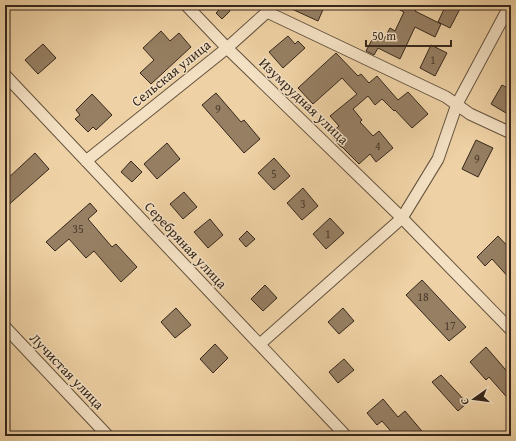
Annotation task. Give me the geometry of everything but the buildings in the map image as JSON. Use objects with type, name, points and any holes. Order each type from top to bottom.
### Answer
[{"type":"street","name":"Изумрудная улица","points":[[186,5],[227,48],[402,218],[511,330]]},
{"type":"street","points":[[260,344],[402,218],[438,160],[456,104],[510,5]]},
{"type":"street","name":"Сельская улица","points":[[86,161],[227,48],[268,9]]},
{"type":"street","points":[[268,9],[456,104],[470,114],[511,133]]},
{"type":"street","name":"Серебряная улица","points":[[5,75],[346,436]]},
{"type":"street","name":"Лучистая улица","points":[[5,327],[108,436]]}]
